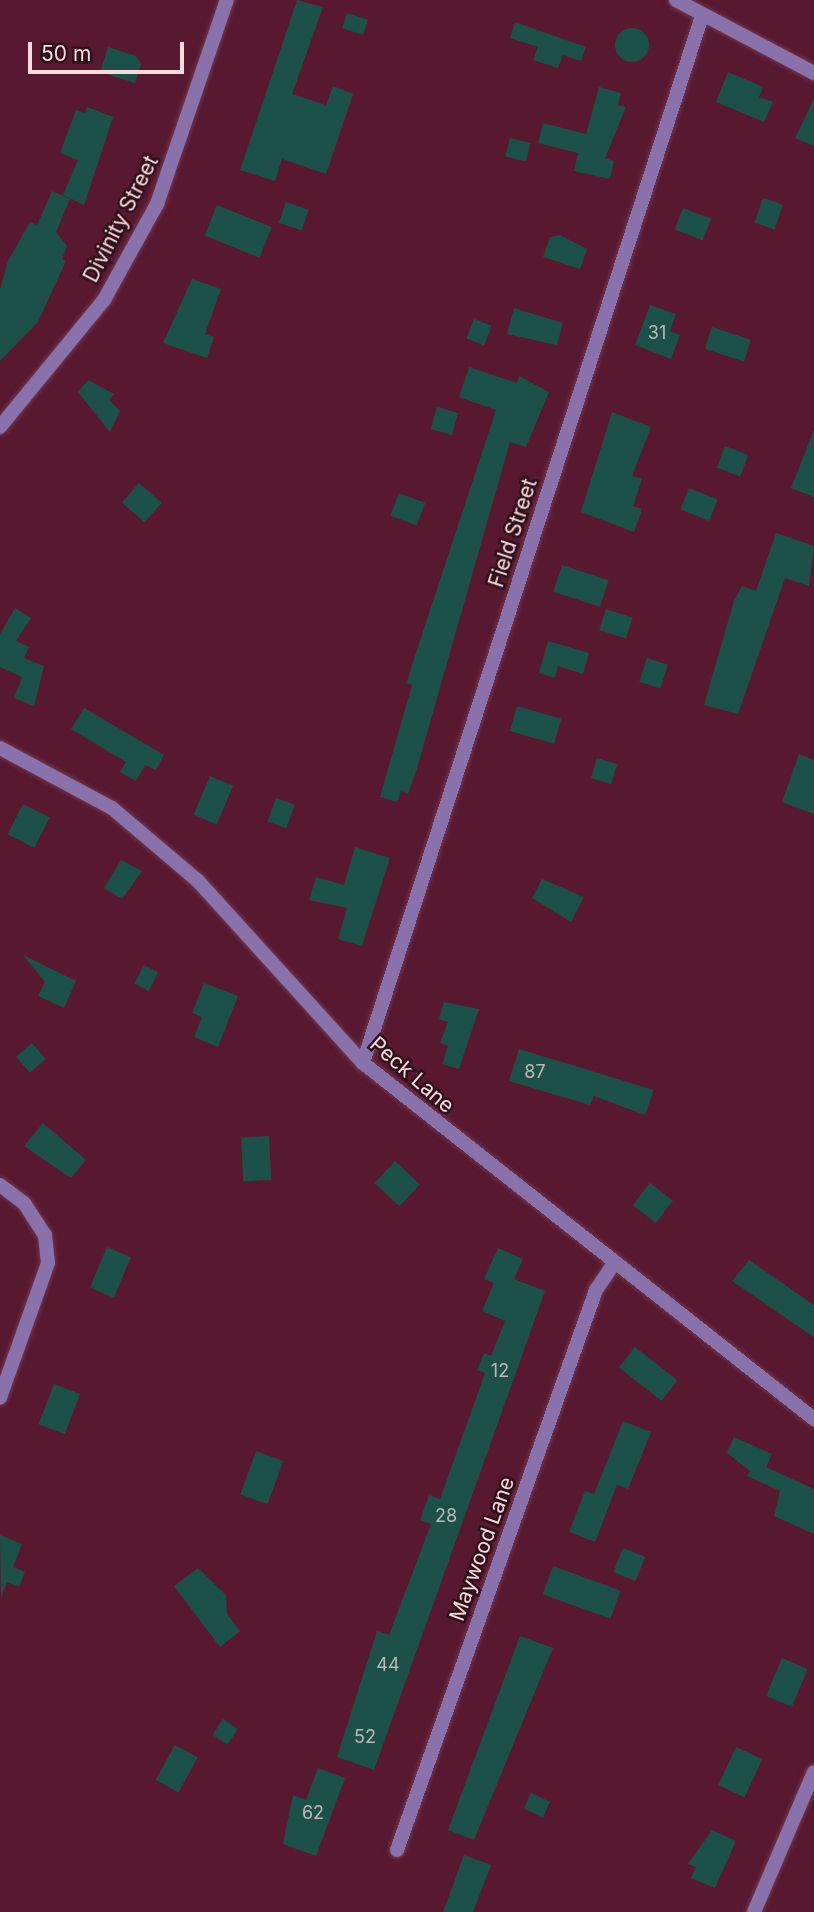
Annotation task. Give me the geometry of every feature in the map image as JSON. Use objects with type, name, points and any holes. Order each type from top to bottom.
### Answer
[{"type":"street","name":"Divinity Street","points":[[0,427],[104,300],[157,204],[227,0]]},
{"type":"street","points":[[676,0],[814,73]]},
{"type":"street","name":"Field Street","points":[[363,1063],[702,16]]},
{"type":"street","name":"Peck Lane","points":[[2,753],[112,807],[198,881],[363,1063],[613,1265],[814,1419]]},
{"type":"street","points":[[0,1185],[24,1203],[45,1235],[48,1263],[0,1398]]},
{"type":"street","name":"Maywood Lane","points":[[397,1850],[596,1290],[613,1265]]},
{"type":"street","points":[[754,1912],[814,1772]]},
{"type":"building","points":[[297,0],[323,7],[292,94],[326,105],[333,86],[353,94],[326,174],[282,159],[275,181],[240,170]]},
{"type":"building","points":[[347,13],[368,20],[363,35],[342,28]]},
{"type":"building","points":[[515,22],[586,47],[581,61],[563,55],[558,68],[533,60],[538,47],[510,38]]},
{"type":"building","points":[[632,28],[644,33],[649,45],[644,57],[632,62],[620,57],[615,45],[620,33]]},
{"type":"building","points":[[108,47],[136,56],[141,64],[135,83],[100,72]]},
{"type":"building","points":[[728,72],[763,87],[759,97],[773,102],[764,122],[716,102]]},
{"type":"building","points":[[599,87],[621,93],[618,105],[626,107],[605,158],[614,161],[610,179],[574,171],[578,153],[538,143],[543,123],[586,134]]},
{"type":"building","points":[[814,99],[814,146],[795,138]]},
{"type":"building","points":[[87,107],[113,117],[84,205],[63,195],[78,160],[60,153],[76,110],[85,113]]},
{"type":"building","points":[[510,138],[530,143],[526,162],[505,156]]},
{"type":"building","points":[[52,191],[70,199],[56,232],[67,246],[62,259],[66,261],[38,322],[0,361],[0,289],[8,261],[30,222],[37,225]]},
{"type":"building","points":[[763,198],[783,205],[774,229],[755,223]]},
{"type":"building","points":[[286,202],[309,210],[302,231],[279,223]]},
{"type":"building","points":[[217,205],[272,227],[259,258],[205,236]]},
{"type":"building","points":[[683,208],[711,219],[703,240],[675,229]]},
{"type":"building","points":[[560,235],[587,249],[580,269],[543,257],[550,237]]},
{"type":"building","points":[[192,279],[221,289],[205,334],[214,337],[207,358],[163,343]]},
{"type":"building","points":[[650,305],[676,314],[670,331],[680,335],[671,359],[635,345]]},
{"type":"building","points":[[514,308],[563,323],[557,345],[507,334]]},
{"type":"building","points":[[474,319],[492,326],[484,345],[466,339]]},
{"type":"building","points":[[712,327],[751,340],[744,362],[705,349]]},
{"type":"building","points":[[469,367],[517,383],[519,376],[549,392],[526,447],[510,442],[418,765],[408,794],[401,791],[397,802],[380,797],[412,685],[407,683],[496,410],[459,397]]},
{"type":"building","points":[[88,380],[114,394],[109,400],[120,411],[110,432],[78,392]]},
{"type":"building","points":[[437,407],[458,413],[452,435],[431,429]]},
{"type":"building","points":[[612,412],[651,427],[632,476],[642,479],[633,506],[642,509],[634,532],[581,512]]},
{"type":"building","points":[[814,430],[814,497],[791,488]]},
{"type":"building","points":[[725,446],[748,455],[740,476],[717,467]]},
{"type":"building","points":[[139,483],[162,503],[145,522],[122,503]]},
{"type":"building","points":[[689,488],[718,500],[709,521],[680,509]]},
{"type":"building","points":[[399,493],[425,503],[417,525],[390,515]]},
{"type":"building","points":[[776,533],[814,546],[809,586],[785,578],[738,714],[704,705],[734,601],[742,586],[756,591]]},
{"type":"building","points":[[562,565],[609,580],[600,607],[553,592]]},
{"type":"building","points":[[15,608],[31,618],[16,641],[29,647],[24,658],[44,666],[34,706],[14,698],[22,677],[0,667],[0,634]]},
{"type":"building","points":[[606,609],[633,618],[626,639],[599,630]]},
{"type":"building","points":[[548,641],[589,653],[583,674],[558,666],[555,678],[539,673]]},
{"type":"building","points":[[647,658],[668,665],[660,689],[639,682]]},
{"type":"building","points":[[517,706],[561,719],[554,744],[510,731]]},
{"type":"building","points":[[84,708],[164,755],[156,770],[145,765],[136,781],[120,772],[126,762],[71,729]]},
{"type":"building","points":[[799,754],[814,760],[814,814],[782,802]]},
{"type":"building","points":[[597,758],[617,764],[611,784],[591,778]]},
{"type":"building","points":[[210,776],[233,786],[217,824],[194,815]]},
{"type":"building","points":[[276,798],[295,805],[286,828],[267,821]]},
{"type":"building","points":[[23,804],[50,818],[34,848],[8,834]]},
{"type":"building","points":[[355,847],[390,858],[362,946],[338,939],[347,908],[309,900],[316,877],[344,885]]},
{"type":"building","points":[[121,860],[142,871],[122,899],[104,888]]},
{"type":"building","points":[[542,879],[584,897],[571,922],[532,898]]},
{"type":"building","points":[[23,955],[76,981],[64,1008],[38,996],[45,982]]},
{"type":"building","points":[[144,965],[158,972],[149,991],[134,984]]},
{"type":"building","points":[[204,983],[238,996],[218,1047],[194,1037],[202,1017],[192,1013]]},
{"type":"building","points":[[444,1002],[479,1009],[459,1069],[442,1064],[448,1046],[440,1043],[448,1022],[439,1019]]},
{"type":"building","points":[[32,1043],[46,1059],[30,1073],[16,1057]]},
{"type":"building","points":[[519,1049],[654,1090],[645,1115],[594,1096],[590,1105],[509,1081]]},
{"type":"building","points":[[43,1123],[86,1160],[71,1178],[24,1146]]},
{"type":"building","points":[[269,1136],[271,1180],[243,1181],[241,1137]]},
{"type":"building","points":[[395,1161],[420,1184],[399,1206],[375,1183]]},
{"type":"building","points":[[650,1183],[673,1201],[656,1223],[633,1205]]},
{"type":"building","points":[[107,1247],[131,1257],[114,1298],[90,1288]]},
{"type":"building","points":[[498,1248],[523,1259],[514,1279],[545,1291],[374,1770],[337,1757],[377,1631],[389,1635],[431,1524],[420,1520],[429,1495],[440,1499],[485,1373],[477,1370],[484,1353],[491,1356],[505,1321],[482,1311],[494,1283],[484,1279]]},
{"type":"building","points":[[749,1260],[814,1305],[814,1337],[732,1281]]},
{"type":"building","points":[[635,1347],[678,1380],[662,1401],[619,1367]]},
{"type":"building","points":[[54,1384],[80,1394],[65,1434],[39,1424]]},
{"type":"building","points":[[623,1421],[651,1432],[628,1489],[617,1485],[595,1542],[569,1532],[585,1491],[594,1494]]},
{"type":"building","points":[[734,1437],[772,1454],[766,1467],[814,1489],[814,1534],[774,1516],[780,1491],[747,1476],[750,1471],[727,1453]]},
{"type":"building","points":[[256,1451],[283,1461],[268,1504],[240,1494]]},
{"type":"building","points":[[0,1535],[22,1544],[13,1567],[25,1572],[19,1587],[7,1582],[1,1598]]},
{"type":"building","points":[[623,1548],[645,1557],[636,1581],[613,1572]]},
{"type":"building","points":[[553,1566],[621,1591],[610,1619],[543,1594]]},
{"type":"building","points":[[198,1568],[226,1595],[227,1614],[240,1631],[220,1647],[174,1586]]},
{"type":"building","points":[[520,1636],[553,1648],[474,1840],[448,1830]]},
{"type":"building","points":[[782,1658],[808,1669],[792,1707],[766,1696]]},
{"type":"building","points":[[223,1719],[238,1729],[227,1745],[212,1735]]},
{"type":"building","points":[[175,1745],[198,1758],[178,1793],[156,1780]]},
{"type":"building","points":[[736,1747],[762,1759],[745,1797],[718,1785]]},
{"type":"building","points":[[318,1768],[345,1778],[316,1856],[283,1844],[293,1795],[306,1800]]},
{"type":"building","points":[[531,1793],[550,1802],[543,1817],[524,1808]]},
{"type":"building","points":[[712,1830],[736,1841],[715,1888],[691,1878],[696,1867],[688,1864]]},
{"type":"building","points":[[464,1855],[491,1865],[473,1912],[443,1912]]}]
